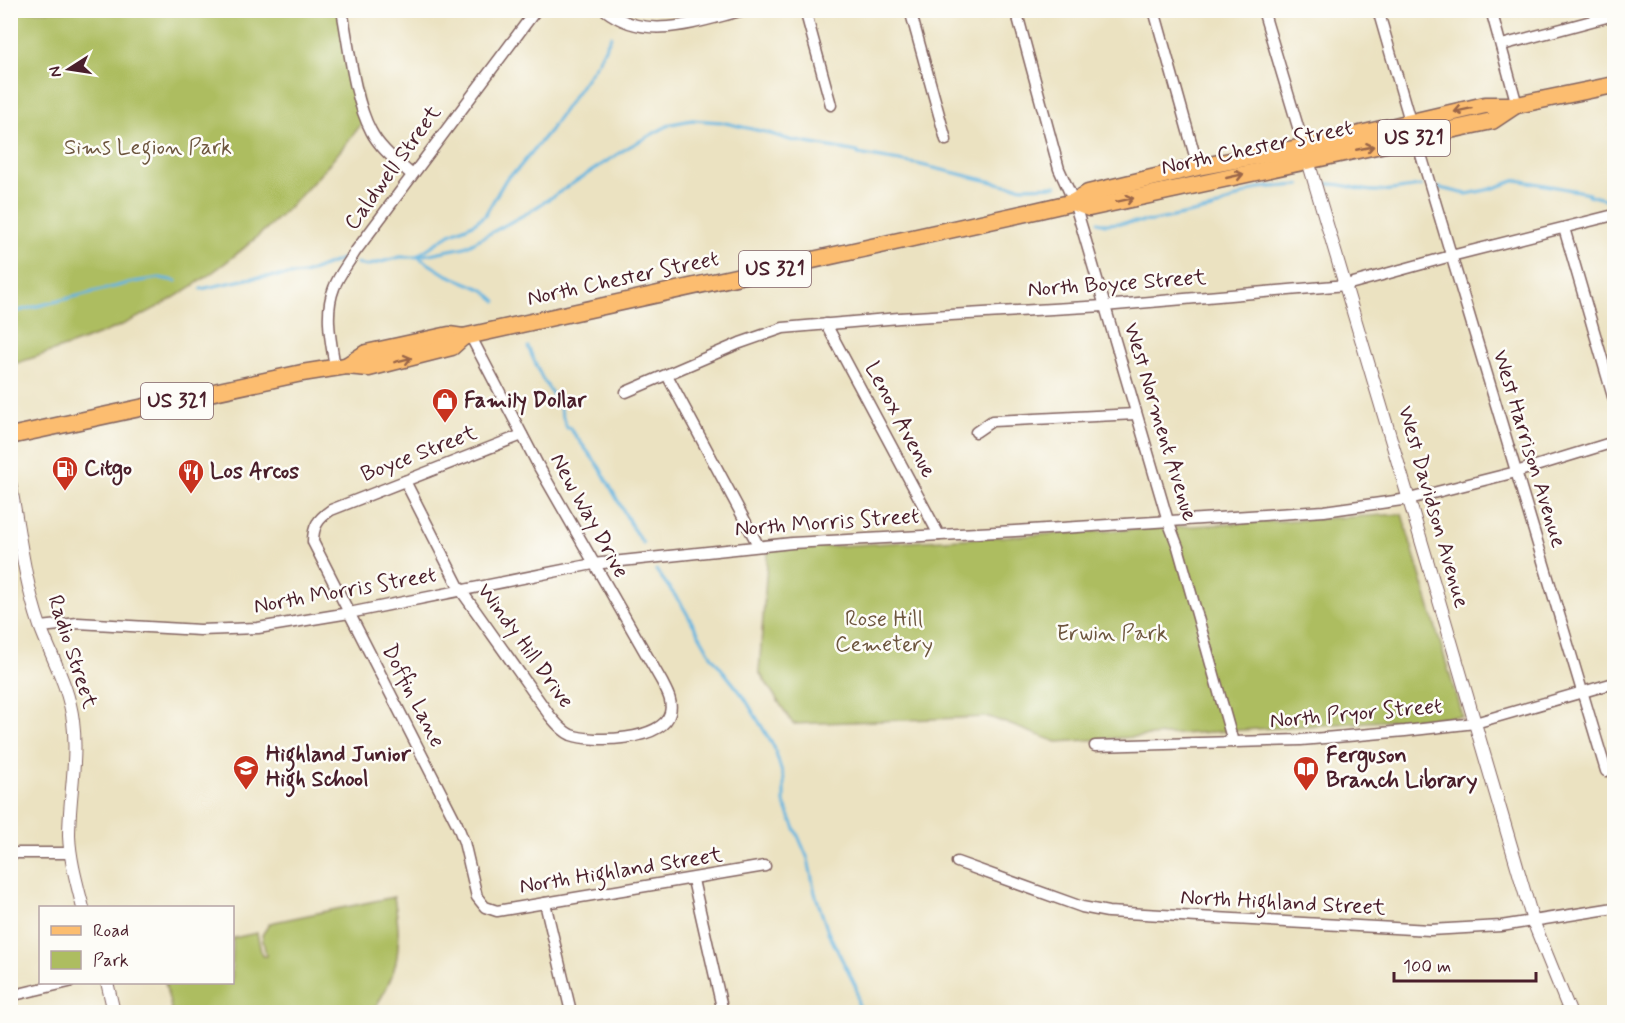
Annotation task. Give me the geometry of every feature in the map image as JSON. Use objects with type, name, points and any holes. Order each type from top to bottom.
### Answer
[{"type":"main road","name":"North Chester Street","points":[[1074,202],[1089,208],[1306,153],[1410,121],[1485,105],[1517,105],[1614,85]]},
{"type":"main road","name":"North Chester Street","points":[[10,436],[340,366],[366,353],[449,335],[466,336],[1074,202],[1088,193],[1198,167],[1416,138],[1492,121],[1517,105]]},
{"type":"street","points":[[342,10],[361,108],[372,133],[386,151],[412,175]]},
{"type":"street","name":"Caldwell Street","points":[[340,366],[330,332],[329,312],[333,289],[355,252],[536,10]]},
{"type":"street","points":[[605,10],[624,22],[640,28],[652,29],[744,10]]},
{"type":"street","points":[[805,10],[831,105]]},
{"type":"street","points":[[910,10],[946,140]]},
{"type":"street","name":"West Norment Avenue","points":[[1016,10],[1059,169],[1074,202],[1168,521],[1178,547],[1233,742]]},
{"type":"street","points":[[1154,10],[1198,167]]},
{"type":"street","name":"West Davidson Avenue","points":[[1263,10],[1533,921],[1570,1012]]},
{"type":"street","points":[[1378,10],[1410,121]]},
{"type":"street","points":[[1491,10],[1517,105]]},
{"type":"street","points":[[1502,45],[1614,15]]},
{"type":"street","name":"West Harrison Avenue","points":[[1416,138],[1606,771]]},
{"type":"street","name":"North Boyce Street","points":[[626,392],[783,328],[1104,306],[1346,285],[1614,215]]},
{"type":"street","points":[[1564,228],[1614,400]]},
{"type":"street","name":"Lenox Avenue","points":[[826,324],[939,535]]},
{"type":"street","name":"New Way Drive","points":[[466,336],[593,564],[662,682],[671,701],[670,715]]},
{"type":"street","points":[[667,375],[758,545]]},
{"type":"street","points":[[976,432],[992,421],[1136,414]]},
{"type":"street","name":"Boyce Street","points":[[331,510],[522,435]]},
{"type":"street","name":"North Morris Street","points":[[41,627],[88,623],[200,630],[258,628],[349,613],[593,564],[758,545],[1324,511],[1409,499],[1516,472],[1614,442]]},
{"type":"street","name":"Windy Hill Drive","points":[[405,481],[460,589],[550,716],[562,729],[571,735],[601,739],[633,737],[662,724],[670,715]]},
{"type":"street","name":"Radio Street","points":[[10,482],[26,573],[41,627],[68,693],[74,722],[69,834],[70,853],[83,906]]},
{"type":"street","name":"Doffin Lane","points":[[331,510],[316,524],[313,530],[313,542],[456,824],[464,842],[477,897],[485,907]]},
{"type":"street","name":"North Pryor Street","points":[[1095,746],[1301,740],[1475,723],[1614,683]]},
{"type":"street","points":[[10,853],[70,853]]},
{"type":"street","name":"North Highland Street","points":[[957,862],[1082,907],[1108,912],[1412,930],[1501,926],[1614,908]]},
{"type":"street","name":"North Highland Street","points":[[485,907],[496,911],[765,867]]},
{"type":"street","points":[[693,880],[723,1012]]},
{"type":"street","points":[[545,903],[571,1012]]},
{"type":"street","points":[[10,996],[61,984]]},
{"type":"street","points":[[107,984],[114,1012]]},
{"type":"green space","name":"Sims Legion Park","points":[[10,11],[342,11],[366,118],[341,150],[286,210],[226,263],[193,286],[122,325],[81,342],[11,365]]},
{"type":"green space","name":"Erwin Park","points":[[1402,514],[1462,716],[1057,742],[989,717],[793,724],[759,672],[768,550]]},
{"type":"green space","points":[[394,897],[398,930],[397,958],[389,984],[372,1012],[172,1012],[165,984],[234,984],[234,938],[257,933],[262,956],[266,956],[262,935],[270,923]]},
{"type":"waterway","points":[[418,255],[485,215],[506,179],[518,169],[550,130],[599,60],[611,36]]},
{"type":"waterway","points":[[357,263],[366,266],[400,257],[414,257],[465,247],[529,212],[627,148],[671,124],[692,120],[721,122],[790,140],[917,164],[1006,185],[1056,186]]},
{"type":"waterway","points":[[1435,187],[1467,194],[1517,180],[1589,193],[1588,195],[1604,199],[1614,198]]},
{"type":"waterway","points":[[1326,184],[1378,191],[1421,186]]},
{"type":"waterway","points":[[1098,222],[1105,224],[1153,221],[1212,209],[1258,188],[1300,185]]},
{"type":"waterway","points":[[418,257],[445,274],[484,290],[496,301]]},
{"type":"waterway","points":[[201,289],[252,278],[304,274],[342,259]]},
{"type":"waterway","points":[[10,313],[133,282],[160,278],[176,281]]},
{"type":"waterway","points":[[528,347],[542,378],[558,403],[567,428],[569,427],[600,468],[643,543]]},
{"type":"waterway","points":[[656,570],[682,605],[712,657],[744,697],[774,747],[784,779],[784,803],[808,859],[815,893],[828,932],[856,987],[859,1012]]},
{"type":"place","name":"Family Dollar","points":[[445,424]]},
{"type":"place","name":"Citgo","points":[[65,492]]},
{"type":"place","name":"Los Arcos","points":[[191,495]]},
{"type":"place","name":"Highland Junior High School","points":[[246,791]]},
{"type":"place","name":"Ferguson Branch Library","points":[[1306,792]]},
{"type":"park label","name":"Rose Hill Cemetery","points":[[884,632]]}]
